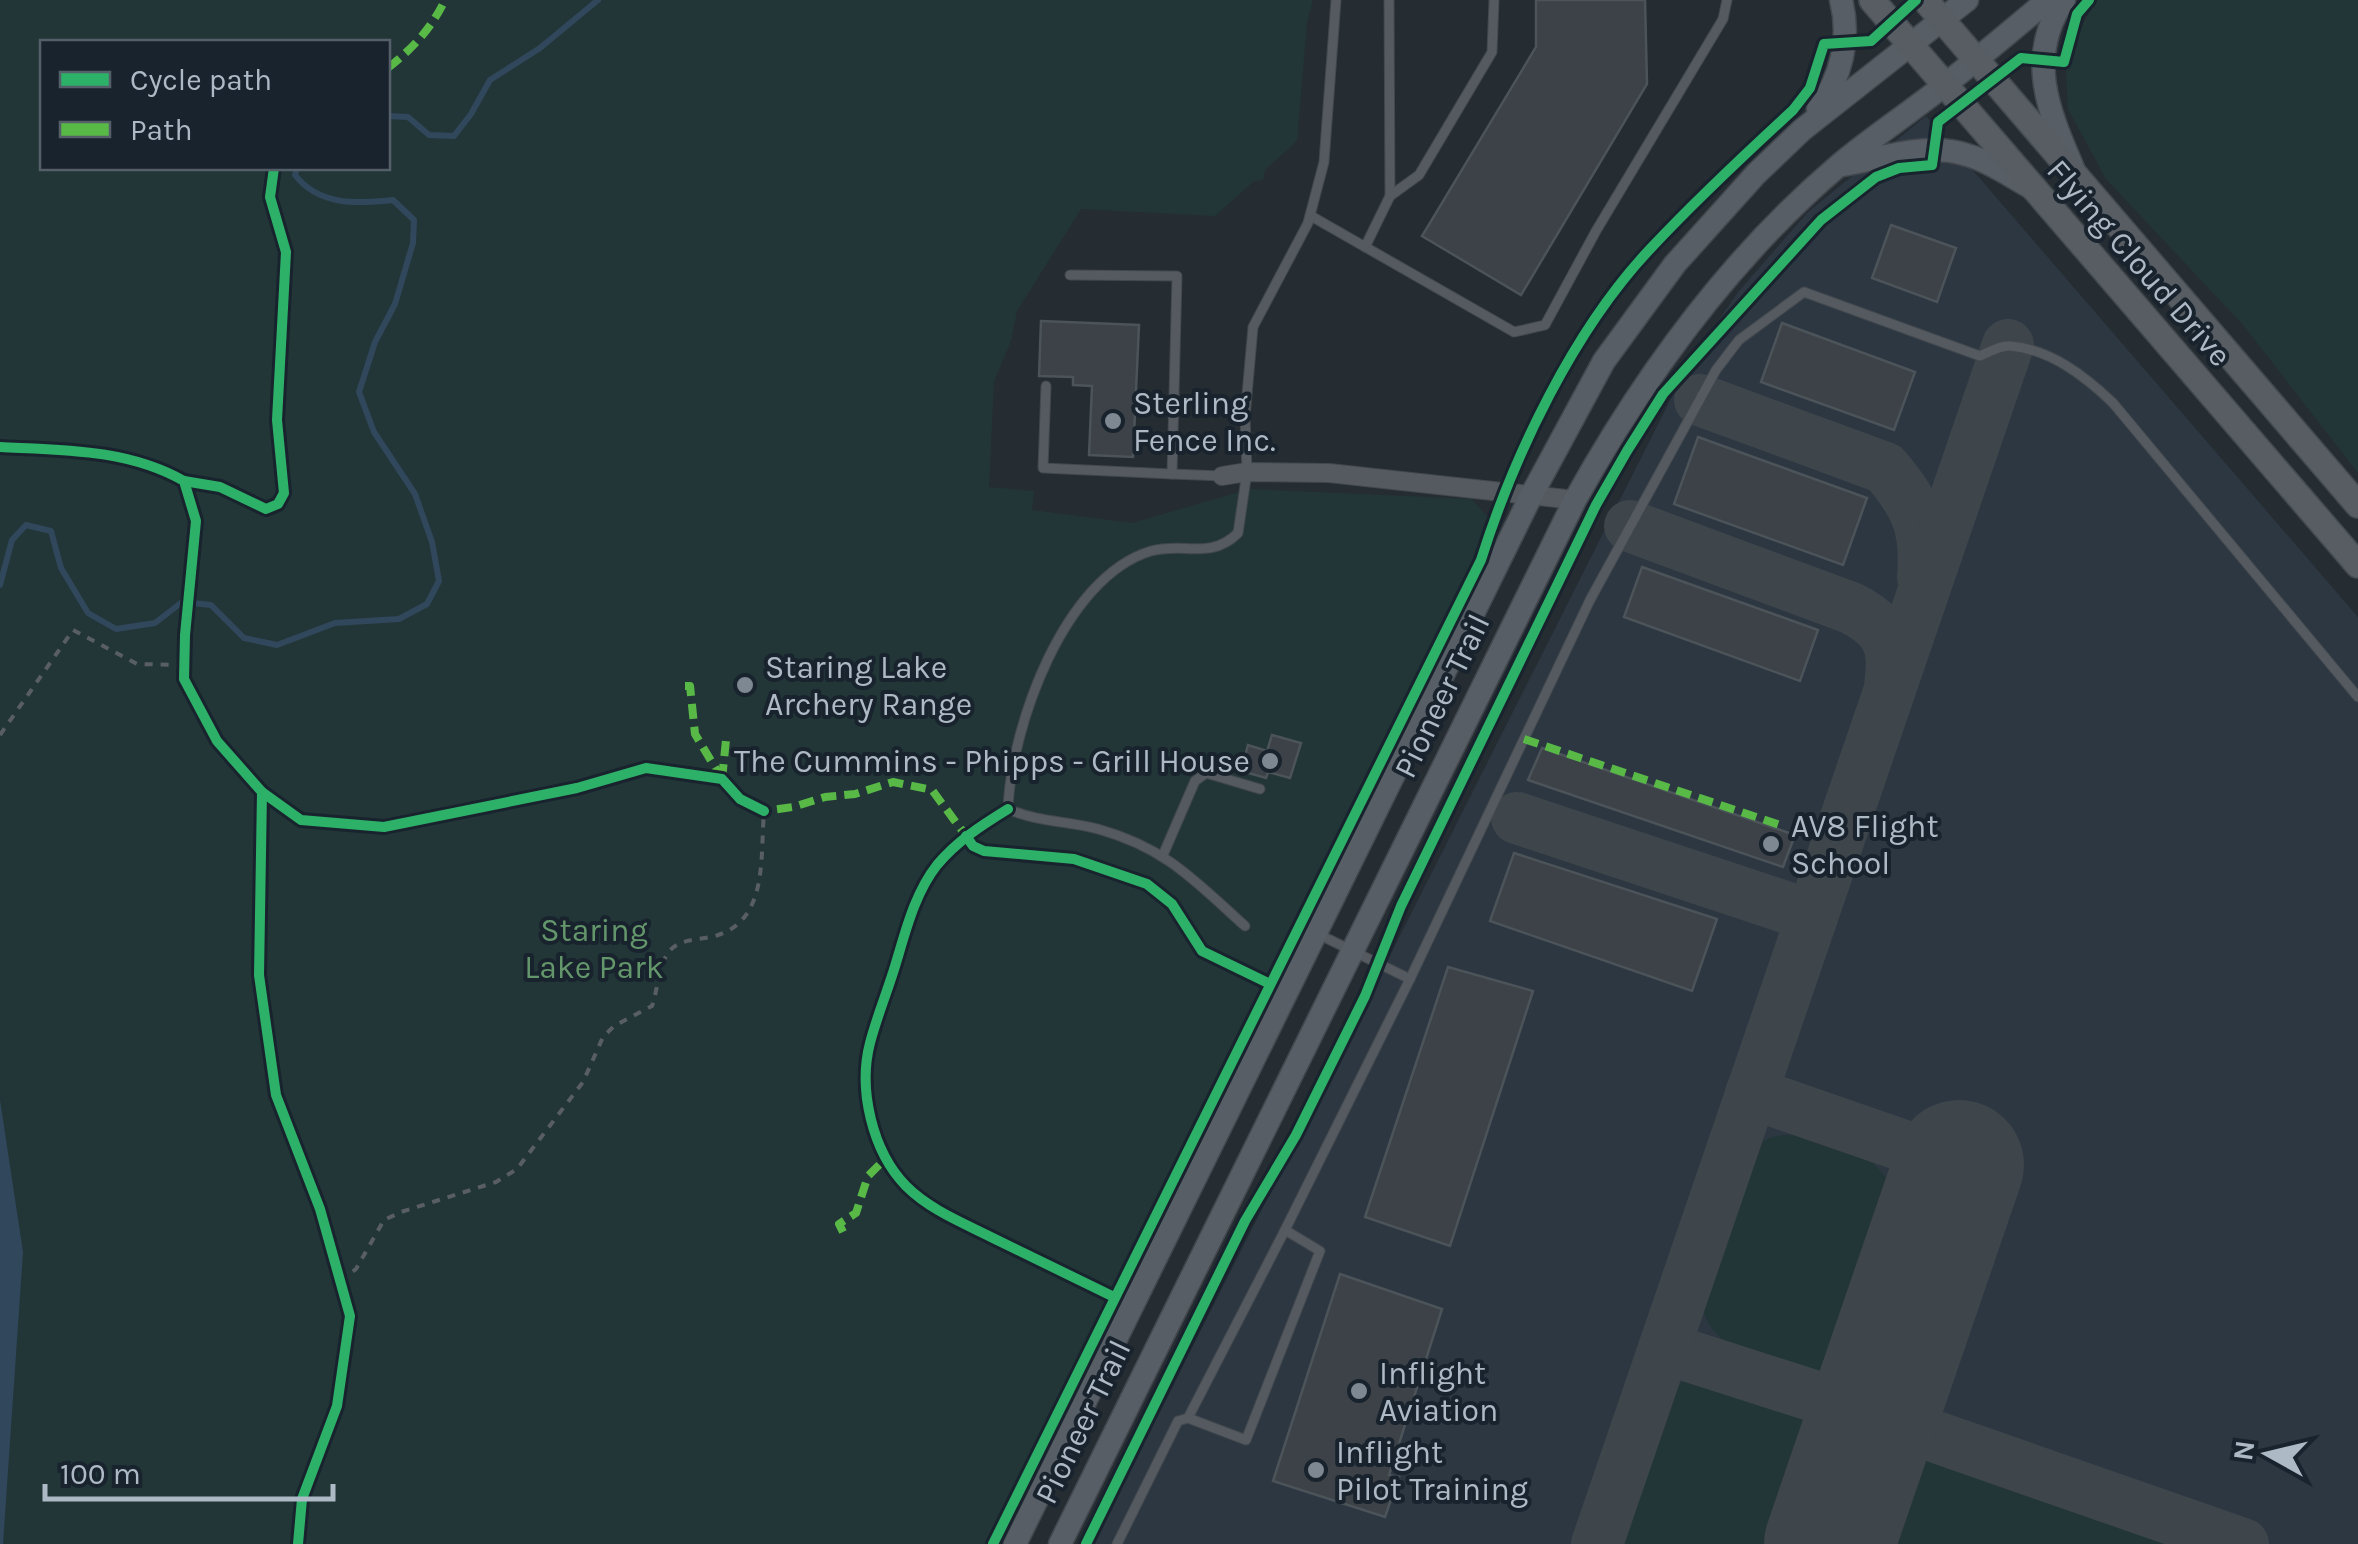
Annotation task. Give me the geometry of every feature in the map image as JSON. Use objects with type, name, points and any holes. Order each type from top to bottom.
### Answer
[{"type":"main road","points":[[1802,130],[1833,89],[1842,62],[1845,31],[1841,0]]},
{"type":"main road","name":"Flying Cloud Drive","points":[[1872,0],[2358,566]]},
{"type":"main road","name":"Flying Cloud Drive","points":[[1926,0],[2358,505]]},
{"type":"main road","name":"Pioneer Trail","points":[[1014,1544],[1531,496],[1604,360],[1674,264],[1756,174],[1802,130],[1967,0]]},
{"type":"main road","name":"Pioneer Trail","points":[[1060,1544],[1575,500],[1642,387],[1686,328],[1764,238],[1839,165],[2048,0]]},
{"type":"main road","points":[[2064,0],[2049,35],[2044,85],[2048,108],[2076,176]]},
{"type":"main road","points":[[1839,165],[1908,151],[1950,150],[1971,156],[2030,187]]},
{"type":"street","points":[[1222,476],[1247,472],[1330,474],[1575,500]]},
{"type":"lane","points":[[1244,926],[1178,864],[1152,848],[1095,828],[1029,818],[1008,808],[1015,747],[1039,679],[1055,645],[1080,608],[1104,580],[1136,557],[1170,547],[1206,549],[1228,543],[1238,534],[1247,472],[1245,417],[1253,328],[1310,216],[1324,162],[1336,0]]},
{"type":"lane","points":[[1389,0],[1390,196]]},
{"type":"lane","points":[[1365,246],[1390,196],[1419,174],[1492,52],[1494,0]]},
{"type":"lane","points":[[1310,216],[1514,332],[1545,325],[1596,231],[1724,19],[1727,0]]},
{"type":"lane","points":[[1070,275],[1178,276],[1172,474]]},
{"type":"lane","points":[[1116,1544],[1178,1422],[1188,1418],[1285,1230],[1410,979],[1590,600],[1716,370],[1740,340],[1804,292],[1980,356],[2008,345],[2056,360],[2076,371],[2113,403],[2358,697]]},
{"type":"lane","points":[[1046,386],[1042,468],[1222,476]]},
{"type":"lane","points":[[1164,856],[1195,781],[1206,773],[1260,788]]},
{"type":"lane","points":[[1316,933],[1410,979]]},
{"type":"lane","points":[[1188,1418],[1246,1440],[1320,1251],[1285,1230]]},
{"type":"path","points":[[0,735],[73,630],[136,664],[184,665]]},
{"type":"path","points":[[184,678],[185,650]]},
{"type":"path","points":[[340,1281],[356,1269],[384,1220],[496,1182],[517,1169],[582,1082],[603,1037],[614,1026],[652,1006],[665,956],[675,946],[727,933],[742,924],[754,906],[764,812]]},
{"type":"path","points":[[335,1263],[345,1298]]},
{"type":"shaded area","points":[[1926,116],[2358,617],[2358,1544],[1093,1544],[1689,363],[1739,291],[1808,212]]},
{"type":"green space","name":"Staring Lake Park","points":[[0,0],[1313,0],[1307,22],[1297,141],[1265,170],[1263,180],[1254,181],[1215,216],[1081,209],[1017,311],[1011,341],[994,381],[989,487],[1034,491],[1032,510],[1132,523],[1250,489],[1472,499],[1490,520],[1493,543],[1001,1544],[0,1544]]},
{"type":"green space","points":[[2096,0],[2358,0],[2358,473],[2244,326],[2106,179],[2068,109],[2066,71],[2080,29]]},
{"type":"green space","points":[[1796,1135],[1866,1158],[1891,1187],[1900,1224],[1856,1351],[1842,1366],[1819,1373],[1737,1348],[1710,1326],[1703,1309],[1701,1288],[1747,1156],[1768,1139]]},
{"type":"green space","points":[[1708,1376],[1775,1398],[1800,1408],[1815,1422],[1823,1451],[1791,1544],[1613,1544],[1662,1404],[1683,1381]]},
{"type":"green space","points":[[1914,1455],[1939,1457],[2198,1544],[1861,1544],[1885,1481]]},
{"type":"water","points":[[0,1100],[23,1252],[3,1544],[0,1544]]},
{"type":"building","points":[[1536,0],[1645,0],[1647,84],[1521,295],[1422,236],[1536,47]]},
{"type":"building","points":[[1891,225],[1956,248],[1937,302],[1872,278]]},
{"type":"building","name":"Sterling Fence Inc.","points":[[1041,321],[1139,325],[1133,457],[1089,455],[1092,386],[1073,385],[1073,377],[1039,376]]},
{"type":"building","points":[[1782,323],[1915,372],[1894,430],[1761,382]]},
{"type":"building","points":[[1698,437],[1867,498],[1843,565],[1674,504]]},
{"type":"building","points":[[1642,567],[1818,630],[1800,681],[1624,617]]},
{"type":"building","name":"The Cummins - Phipps - Grill House","points":[[1272,735],[1301,743],[1290,778],[1268,772],[1266,778],[1241,771],[1248,745],[1267,751]]},
{"type":"building","points":[[1542,748],[1795,835],[1783,867],[1528,780]]},
{"type":"building","points":[[1514,853],[1717,919],[1692,991],[1490,921]]},
{"type":"building","points":[[1448,967],[1533,991],[1450,1246],[1365,1217]]},
{"type":"building","name":"Inflight Aviation","points":[[1340,1274],[1442,1309],[1389,1475],[1399,1477],[1385,1517],[1273,1481]]},
{"type":"waterway","points":[[390,116],[408,117],[429,135],[454,136],[490,80],[540,48],[598,0]]},
{"type":"waterway","points":[[0,585],[12,540],[26,525],[51,531],[61,568],[88,613],[116,629],[155,623],[182,602],[211,605],[244,638],[277,645],[335,623],[399,619],[427,604],[439,581],[432,542],[415,494],[374,432],[359,392],[375,342],[395,304],[413,243],[414,220],[393,200],[340,201],[315,193],[295,175],[296,170]]},
{"type":"taxiway","points":[[1597,1544],[2008,345]]},
{"type":"taxiway","points":[[1700,400],[1885,468],[1917,518],[1923,545],[1923,577]]},
{"type":"taxiway","points":[[1630,526],[1864,615],[1887,639],[1892,659],[1890,686]]},
{"type":"taxiway","points":[[1517,818],[1812,916]]},
{"type":"taxiway","points":[[1751,1093],[1959,1165]]},
{"type":"taxiway","points":[[1664,1348],[1873,1415],[2243,1544]]},
{"type":"runway","points":[[1829,1544],[1959,1165]]},
{"type":"marked path","points":[[390,66],[421,37],[445,0]]},
{"type":"marked path","points":[[685,686],[690,686],[695,734],[722,779]]},
{"type":"marked path","points":[[1524,739],[1780,825],[1778,829]]},
{"type":"marked path","points":[[722,779],[726,740]]},
{"type":"marked path","points":[[755,807],[764,811],[793,807],[893,782],[932,790],[969,840]]},
{"type":"marked path","points":[[843,1232],[839,1224],[856,1213],[868,1176],[886,1158]]},
{"type":"cycle path","points":[[993,1544],[1481,560],[1529,436],[1572,355],[1623,280],[1651,248],[1793,110],[1810,88],[1824,44],[1871,41],[1916,0]]},
{"type":"cycle path","points":[[1086,1544],[1245,1221],[1296,1135],[1365,996],[1401,906],[1596,505],[1663,394],[1821,220],[1876,177],[1899,168],[1932,165],[1938,122],[2021,58],[2064,62],[2077,14],[2089,0]]},
{"type":"cycle path","points":[[184,481],[220,487],[266,509],[278,504],[284,493],[277,420],[286,252],[270,197],[274,170]]},
{"type":"cycle path","points":[[0,447],[95,453],[163,470],[184,481],[196,521],[184,679],[217,741],[262,792],[259,975],[276,1095],[320,1209],[350,1316],[337,1406],[302,1499],[298,1544]]},
{"type":"cycle path","points":[[262,792],[301,820],[384,827],[577,788],[646,768],[722,779],[740,799],[764,811]]},
{"type":"cycle path","points":[[1008,809],[945,856],[917,900],[870,1043],[866,1080],[871,1119],[894,1172],[926,1203],[1114,1297]]},
{"type":"cycle path","points":[[966,836],[973,846],[984,851],[1074,859],[1147,884],[1172,904],[1202,951],[1268,983]]},
{"type":"place","name":"Sterling Fence Inc.","points":[[1113,421]]},
{"type":"place","name":"Staring Lake Archery Range","points":[[745,685]]},
{"type":"place","name":"The Cummins - Phipps - Grill House","points":[[1270,761]]},
{"type":"place","name":"AV8 Flight School","points":[[1771,844]]},
{"type":"place","name":"Inflight Aviation","points":[[1359,1391]]},
{"type":"place","name":"Inflight Pilot Training","points":[[1316,1470]]}]
